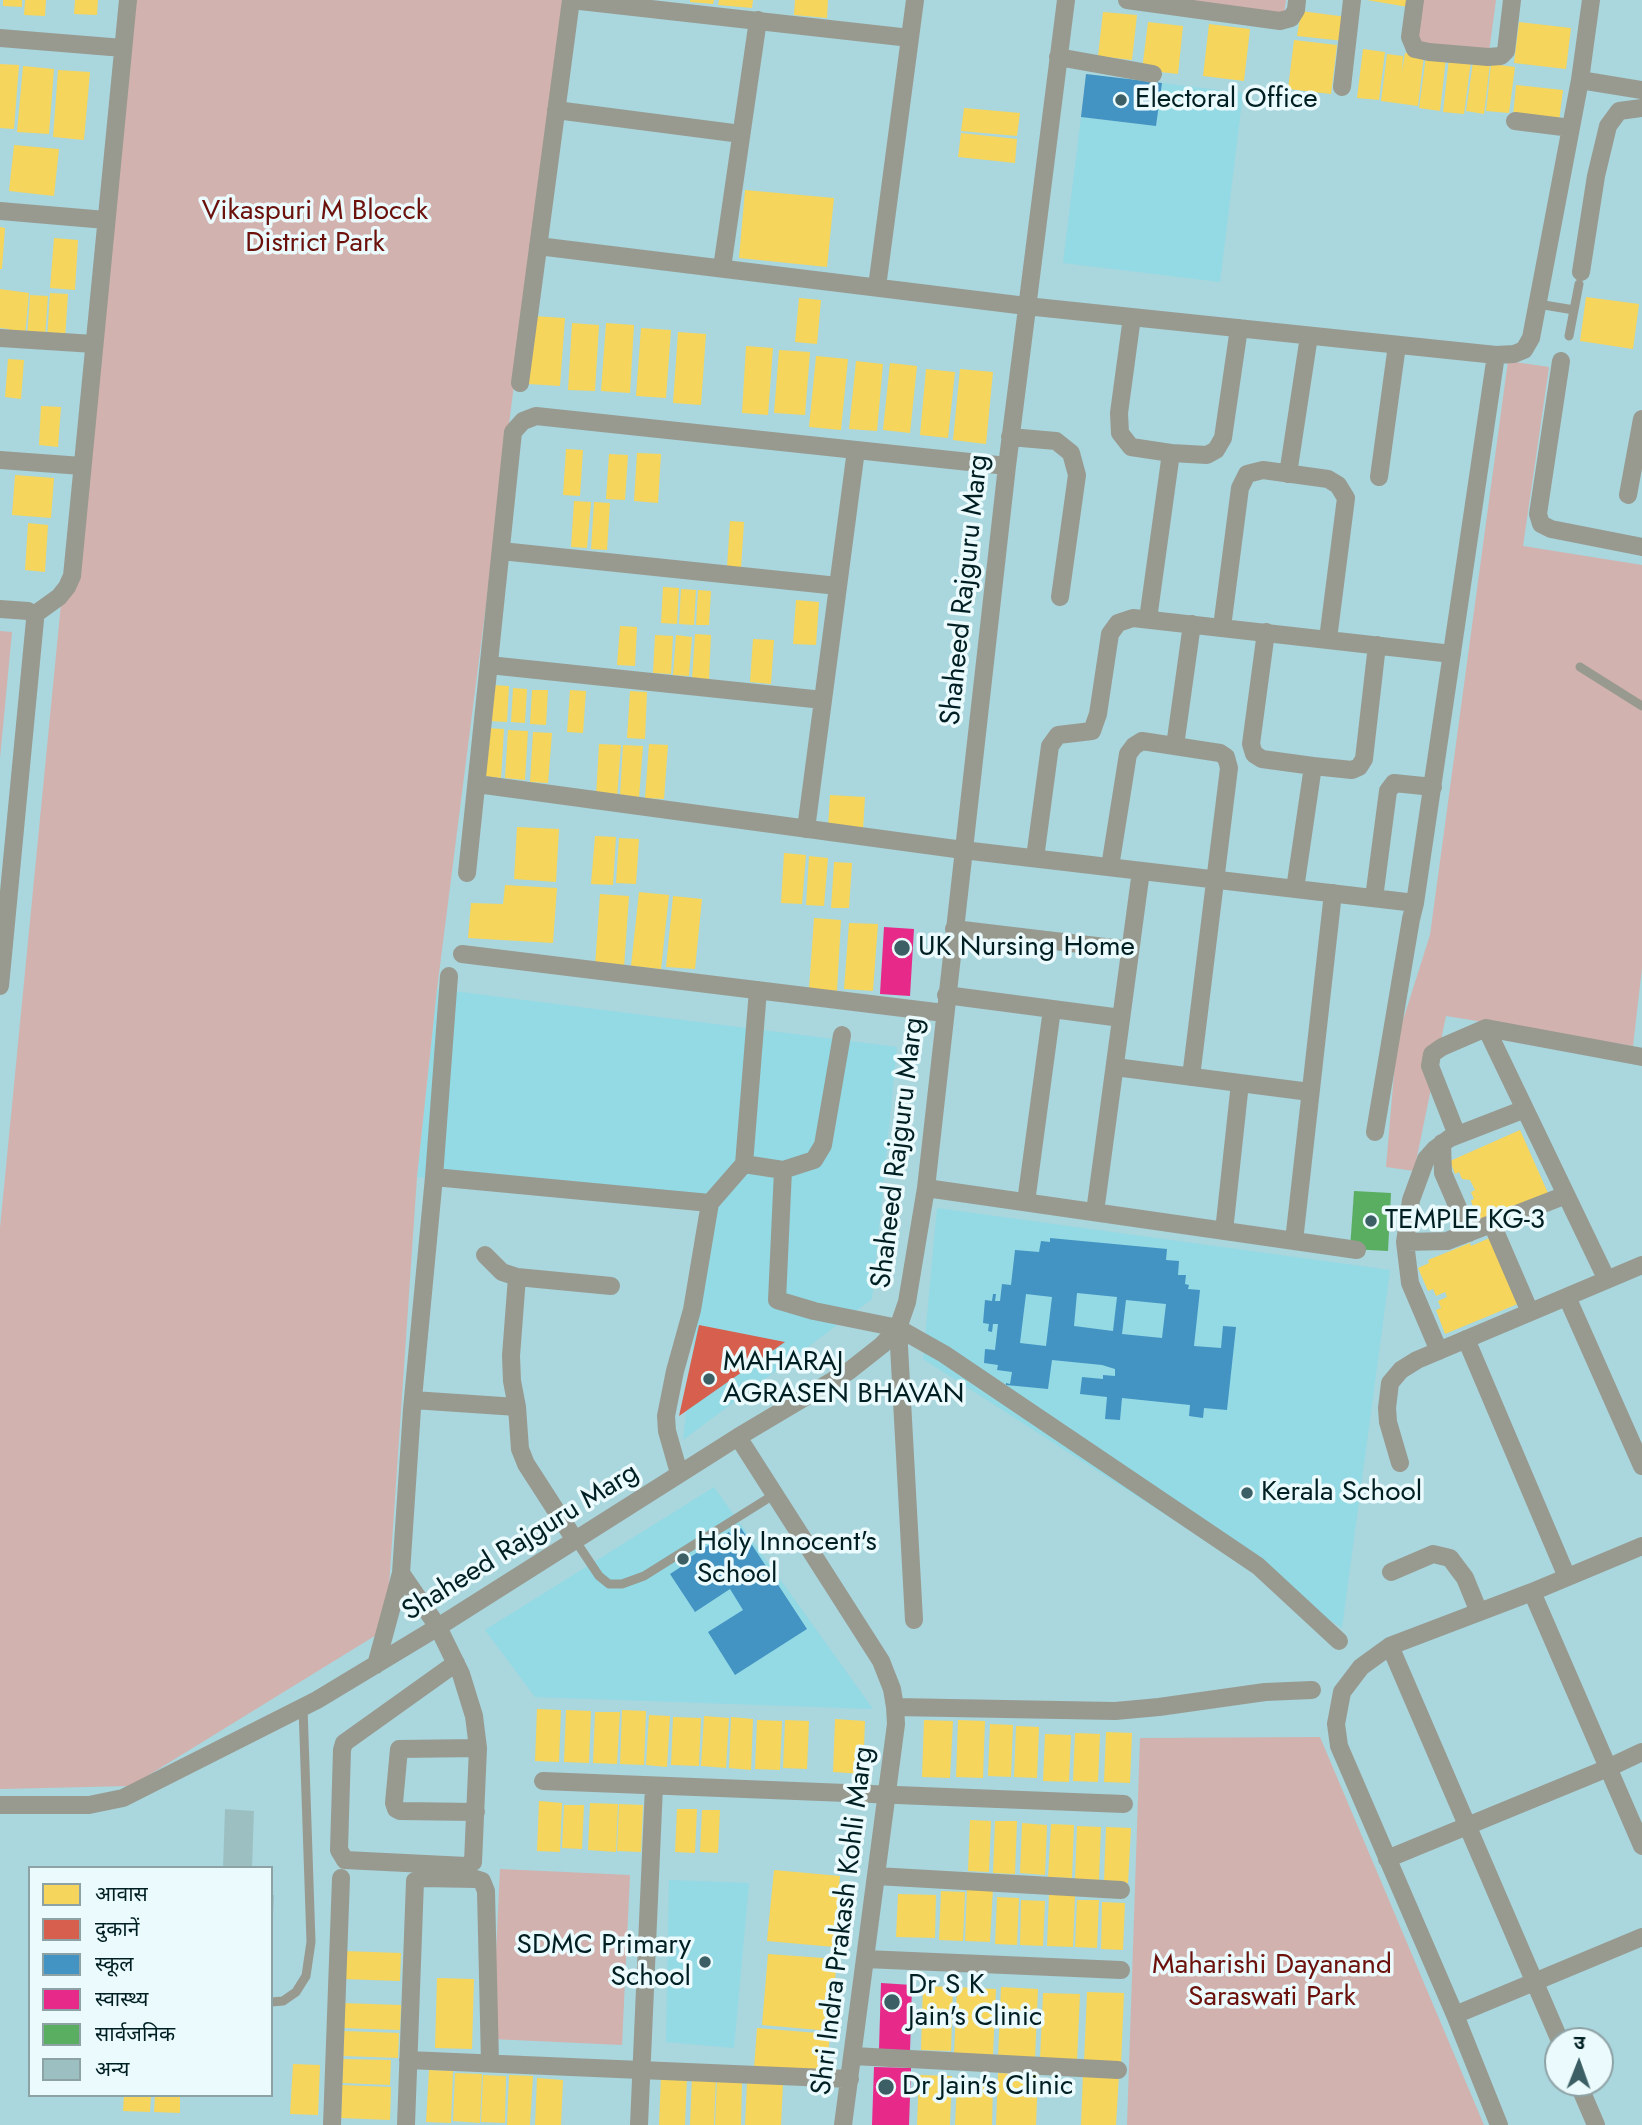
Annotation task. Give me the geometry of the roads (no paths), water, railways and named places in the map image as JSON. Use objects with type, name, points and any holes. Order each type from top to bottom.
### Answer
[{"type":"street","points":[[34,615],[59,597],[72,576],[128,0]]},
{"type":"street","points":[[520,383],[571,0],[910,38]]},
{"type":"street","points":[[877,286],[915,0]]},
{"type":"street","name":"Shaheed Rajguru Marg","points":[[0,1805],[89,1805],[115,1800],[138,1791],[303,1707],[438,1627],[679,1473],[849,1371],[882,1345],[898,1328],[907,1302],[926,1188],[1010,437],[1066,0]]},
{"type":"street","points":[[1127,0],[1280,21],[1291,18],[1296,10],[1297,0]]},
{"type":"street","points":[[1342,87],[1352,0]]},
{"type":"street","points":[[1415,0],[1410,37],[1415,49],[1488,57],[1501,56],[1506,51],[1511,0]]},
{"type":"street","points":[[538,246],[1026,306],[1496,355],[1514,354],[1524,350],[1531,338],[1580,80],[1591,0]]},
{"type":"street","points":[[722,268],[758,20]]},
{"type":"street","points":[[0,38],[123,48]]},
{"type":"street","points":[[1058,57],[1153,74]]},
{"type":"street","points":[[1580,80],[1642,90]]},
{"type":"street","points":[[1580,278],[1596,176],[1608,126],[1619,111],[1642,108]]},
{"type":"street","points":[[556,110],[741,134]]},
{"type":"street","points":[[1514,121],[1571,128]]},
{"type":"street","points":[[0,211],[107,220]]},
{"type":"street","points":[[1132,317],[1119,413],[1120,433],[1130,447],[1171,453],[1207,455],[1216,450],[1223,439],[1239,328]]},
{"type":"street","points":[[1288,474],[1309,336]]},
{"type":"street","points":[[0,338],[94,344]]},
{"type":"street","points":[[1379,477],[1397,345]]},
{"type":"street","points":[[1375,1132],[1410,919],[1415,903],[1496,355]]},
{"type":"street","points":[[1561,361],[1538,514],[1541,524],[1551,529],[1642,547]]},
{"type":"street","points":[[467,873],[513,432],[523,421],[536,416],[1007,466]]},
{"type":"street","points":[[1628,495],[1640,443],[1642,419]]},
{"type":"street","points":[[1010,437],[1056,441],[1071,453],[1077,475],[1060,597]]},
{"type":"street","points":[[806,829],[856,450]]},
{"type":"street","points":[[1148,619],[1171,453]]},
{"type":"street","points":[[0,460],[82,466]]},
{"type":"street","points":[[1222,627],[1240,488],[1247,474],[1263,470],[1328,479],[1338,485],[1346,498],[1328,639]]},
{"type":"street","points":[[501,551],[838,586]]},
{"type":"street","points":[[0,609],[28,611],[34,615]]},
{"type":"street","points":[[0,986],[34,615]]},
{"type":"street","points":[[1035,858],[1050,746],[1058,735],[1092,731],[1098,714],[1110,634],[1118,623],[1133,618],[1148,619],[1452,654]]},
{"type":"street","points":[[1175,746],[1192,624]]},
{"type":"street","points":[[1266,632],[1251,744],[1254,754],[1262,759],[1313,766],[1352,770],[1359,767],[1364,759],[1377,645]]},
{"type":"street","points":[[489,665],[823,700]]},
{"type":"street","points":[[1110,867],[1128,754],[1142,741],[1220,753],[1226,757],[1229,768],[1191,1077]]},
{"type":"street","points":[[1295,889],[1313,766]]},
{"type":"street","points":[[1374,898],[1388,791],[1394,783],[1433,787]]},
{"type":"street","points":[[477,784],[963,850],[1415,903]]},
{"type":"street","points":[[1095,1212],[1141,871]]},
{"type":"street","points":[[1294,1241],[1333,893]]},
{"type":"street","points":[[954,929],[1130,950]]},
{"type":"street","points":[[462,954],[758,990],[1052,1009],[1121,1018]]},
{"type":"street","points":[[376,1665],[401,1573],[449,976]]},
{"type":"street","points":[[679,1473],[667,1431],[666,1416],[692,1310],[710,1203],[744,1164],[758,990]]},
{"type":"street","points":[[1026,1202],[1052,1009]]},
{"type":"street","points":[[1486,1028],[1607,1280]]},
{"type":"street","points":[[1469,1233],[1443,1173],[1450,1139],[1430,1066],[1432,1054],[1486,1028],[1642,1057]]},
{"type":"street","points":[[744,1164],[783,1170],[814,1160],[822,1145],[842,1035]]},
{"type":"street","points":[[1115,1067],[1310,1092]]},
{"type":"street","points":[[1224,1231],[1240,1083]]},
{"type":"street","points":[[1439,1351],[1410,1283],[1405,1242],[1410,1200],[1426,1159],[1450,1139],[1525,1109]]},
{"type":"street","points":[[783,1170],[776,1300],[814,1311],[898,1328],[944,1354],[1258,1566],[1339,1641]]},
{"type":"street","points":[[434,1177],[710,1203]]},
{"type":"street","points":[[926,1188],[1357,1250]]},
{"type":"street","points":[[1405,1242],[1447,1241],[1566,1195]]},
{"type":"street","points":[[1492,1224],[1530,1312]]},
{"type":"street","points":[[485,1255],[502,1272],[517,1277],[611,1286]]},
{"type":"street","points":[[1400,1464],[1388,1422],[1387,1394],[1390,1383],[1401,1370],[1466,1339],[1642,1265]]},
{"type":"street","points":[[517,1277],[512,1381],[520,1449],[526,1464],[575,1540]]},
{"type":"street","points":[[1567,1297],[1637,1439],[1642,1466]]},
{"type":"street","points":[[898,1328],[915,1620]]},
{"type":"street","points":[[1466,1339],[1567,1577]]},
{"type":"street","points":[[413,1400],[517,1407]]},
{"type":"street","points":[[738,1437],[881,1661],[896,1716],[1115,1711],[1265,1692],[1312,1690]]},
{"type":"street","points":[[1499,2125],[1455,2015],[1339,1746],[1336,1724],[1342,1692],[1361,1667],[1390,1646],[1532,1592],[1642,1546]]},
{"type":"street","points":[[1391,1572],[1433,1554],[1450,1558],[1465,1578],[1479,1612]]},
{"type":"street","points":[[401,1573],[438,1627],[456,1663],[471,1705],[478,1748],[473,1862],[466,1866],[345,1860],[339,1850],[344,1743],[456,1663]]},
{"type":"street","points":[[1532,1592],[1642,1846]]},
{"type":"street","points":[[1390,1646],[1554,2027]]},
{"type":"street","name":"Shri Indra Prakash Kohli Marg","points":[[844,2125],[896,1716]]},
{"type":"street","points":[[476,1812],[400,1811],[396,1809],[394,1802],[398,1749],[478,1748]]},
{"type":"street","points":[[1387,1859],[1642,1752]]},
{"type":"street","points":[[543,1781],[1124,1804]]},
{"type":"street","points":[[639,2125],[654,1786]]},
{"type":"street","points":[[876,1876],[1121,1890]]},
{"type":"street","points":[[332,2125],[341,1878]]},
{"type":"street","points":[[406,2125],[415,1881],[422,1878],[476,1879],[482,1881],[486,1891],[490,2063]]},
{"type":"street","points":[[1455,2015],[1642,1937]]},
{"type":"street","points":[[865,1959],[1121,1970]]},
{"type":"street","points":[[853,2056],[1118,2070]]},
{"type":"street","points":[[408,2060],[849,2079]]},
{"type":"street","points":[[1584,2097],[1596,2125]]},
{"type":"lane","points":[[1569,336],[1580,278]]},
{"type":"lane","points":[[1538,304],[1574,310]]},
{"type":"lane","points":[[1580,667],[1642,706]]},
{"type":"lane","points":[[575,1540],[599,1576],[609,1584],[622,1584],[644,1576],[775,1494]]},
{"type":"lane","points":[[273,2002],[283,2001],[296,1992],[306,1976],[311,1942],[303,1707]]},
{"type":"place","name":"Electoral Office","points":[[1121,100]]},
{"type":"place","name":"UK Nursing Home","points":[[902,948]]},
{"type":"place","name":"TEMPLE KG-3","points":[[1371,1221]]},
{"type":"place","name":"MAHARAJ AGRASEN BHAVAN","points":[[709,1379]]},
{"type":"place","name":"Kerala School","points":[[1247,1493]]},
{"type":"place","name":"Holy Innocent's School","points":[[683,1559]]},
{"type":"place","name":"SDMC Primary School","points":[[705,1962]]},
{"type":"place","name":"Dr S K Jain's Clinic","points":[[892,2002]]},
{"type":"place","name":"Dr Jain's Clinic","points":[[886,2087]]},
{"type":"park label","name":"Vikaspuri M Blocck District Park","points":[[315,228]]},
{"type":"park label","name":"Maharishi Dayanand Saraswati Park","points":[[1272,1982]]}]
